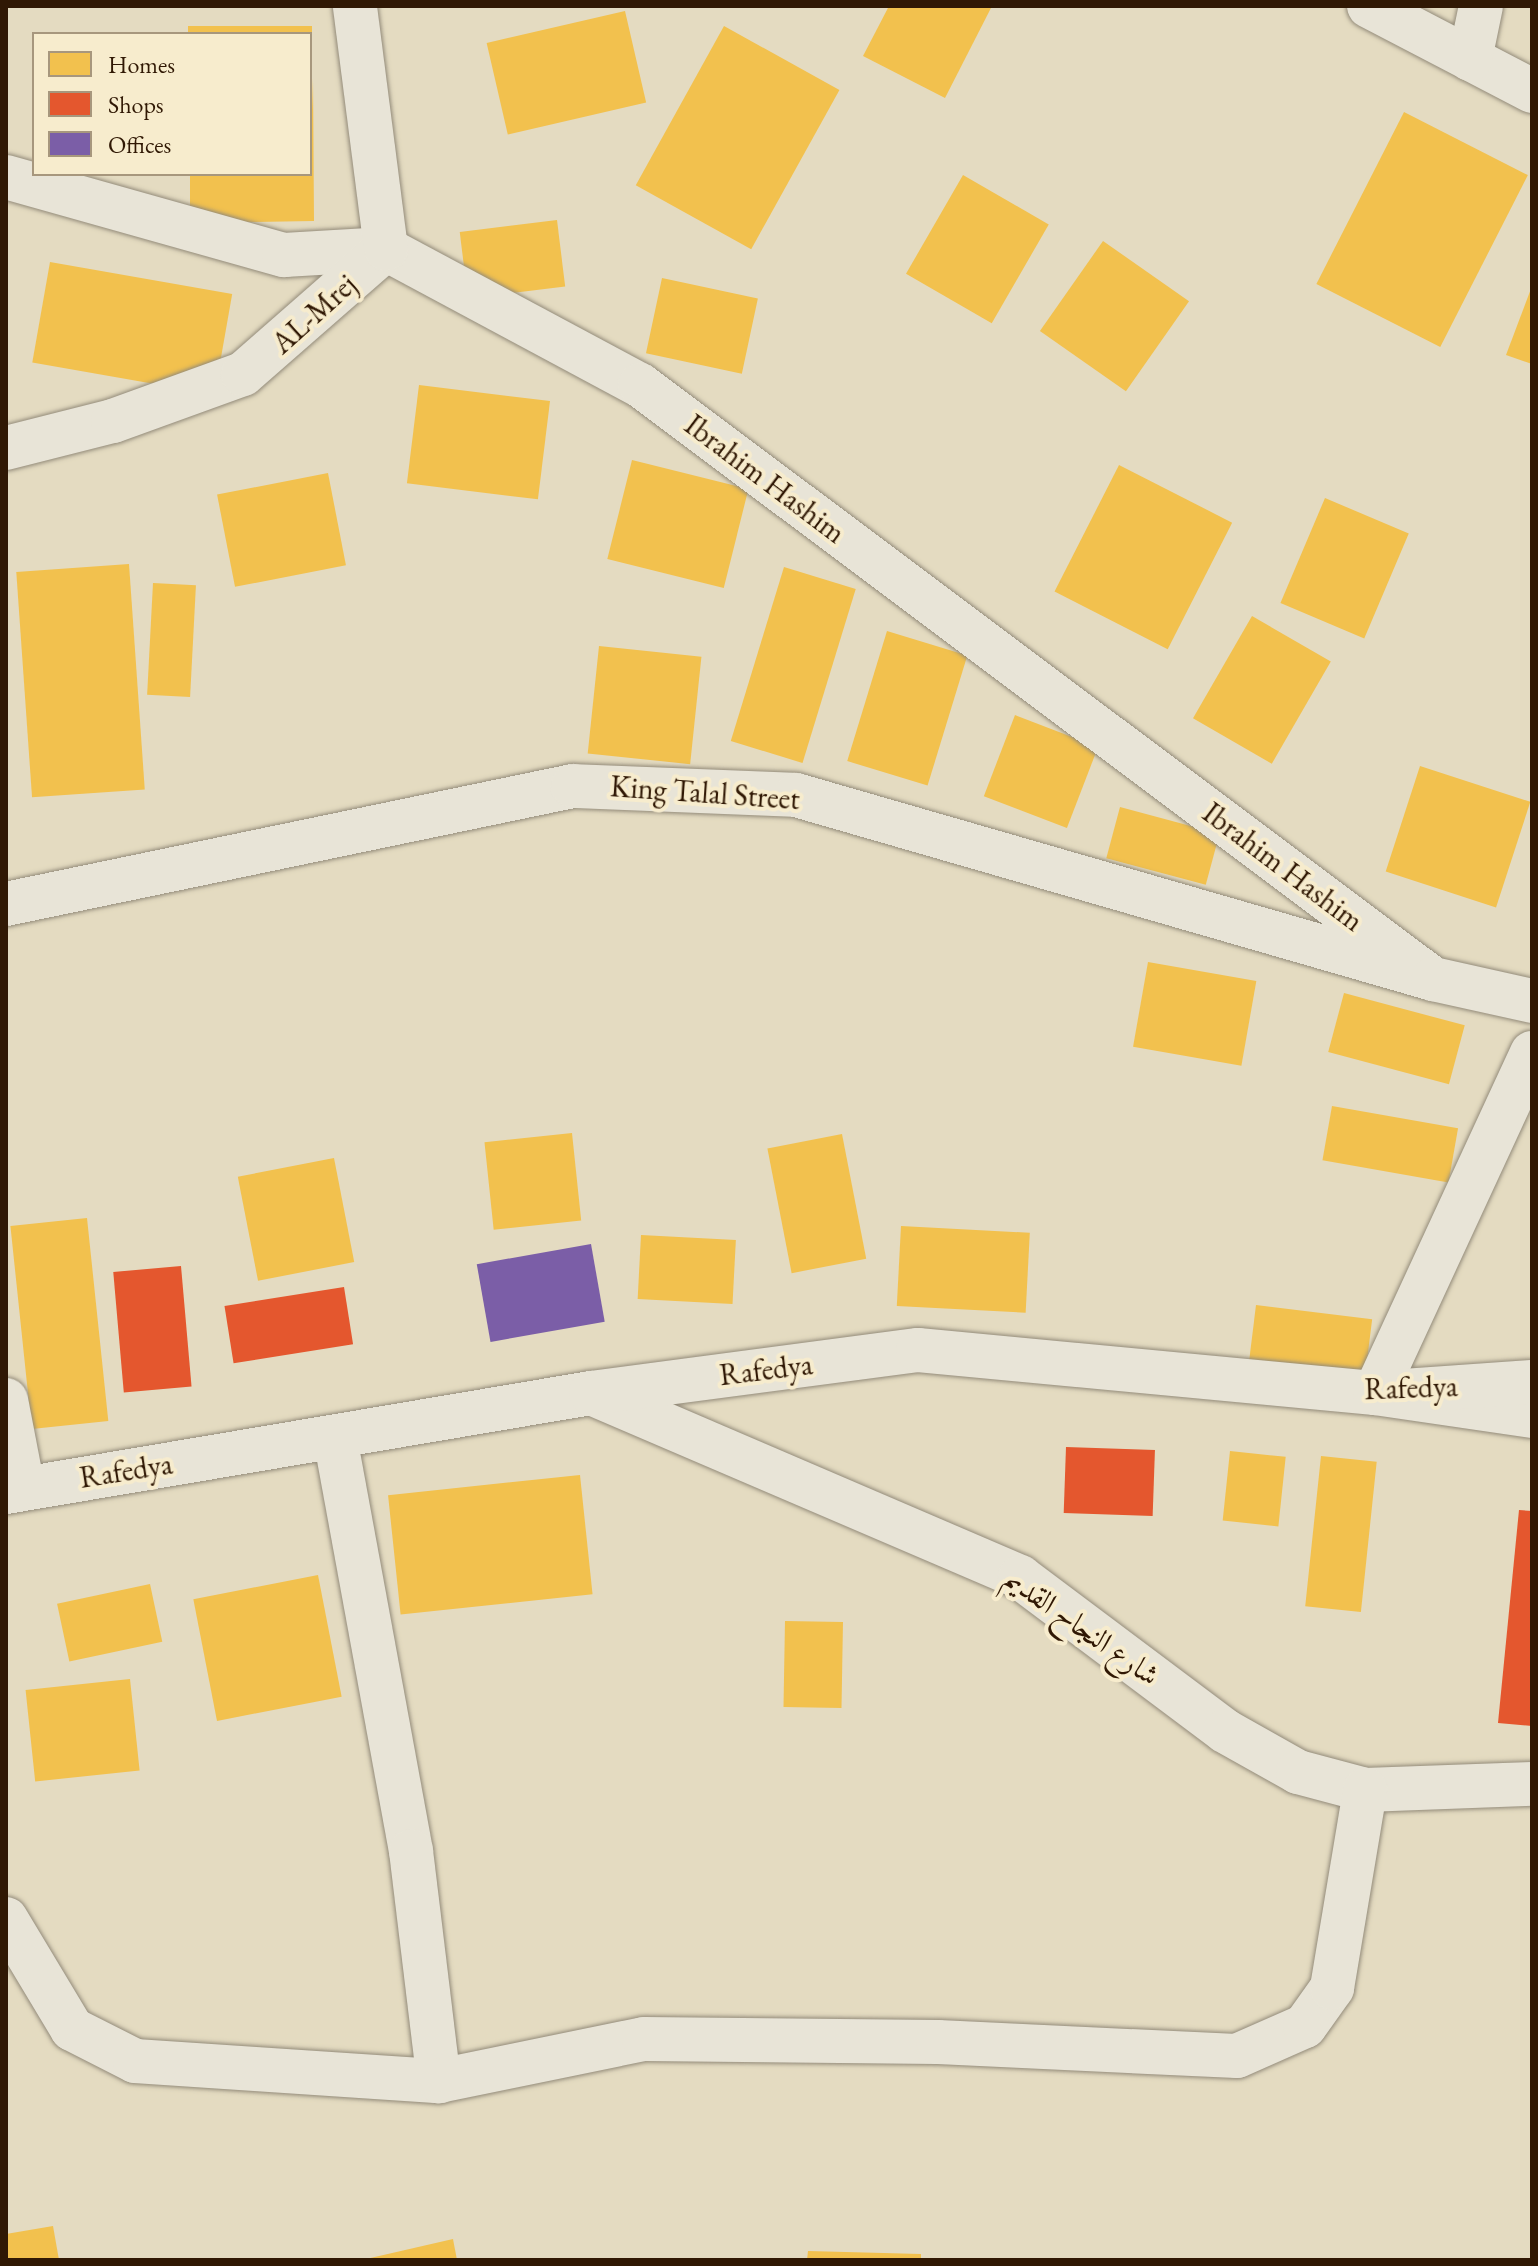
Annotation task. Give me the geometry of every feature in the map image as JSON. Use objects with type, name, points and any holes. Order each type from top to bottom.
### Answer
[{"type":"street","points":[[6,177],[284,255],[386,249],[355,6]]},
{"type":"street","points":[[1369,6],[1532,91]]},
{"type":"street","points":[[1470,59],[1481,6]]},
{"type":"street","name":"AL-Mrej","points":[[6,448],[113,421],[243,374],[386,249]]},
{"type":"street","name":"Ibrahim Hashim","points":[[386,249],[640,385],[1433,979]]},
{"type":"street","name":"King Talal Street","points":[[6,904],[573,786],[796,795],[1433,979],[1532,1001]]},
{"type":"street","points":[[1532,1053],[1375,1393],[1532,1416]]},
{"type":"street","name":"Rafedya","points":[[14,1490],[591,1393],[918,1350],[1375,1393],[1532,1382]]},
{"type":"street","name":"شارع النجاح القديم","points":[[591,1393],[1020,1577],[1262,1755],[1365,1790],[1532,1784]]},
{"type":"street","points":[[6,1400],[14,1490]]},
{"type":"street","points":[[335,1437],[411,1851],[439,2081]]},
{"type":"street","points":[[6,1919],[72,2029],[111,2054],[265,2075],[439,2081],[644,2039],[938,2042],[1237,2056],[1264,2050],[1305,2026],[1332,1988],[1365,1790]]},
{"type":"building: Homes","points":[[889,6],[992,6],[945,98],[863,56]]},
{"type":"building: Homes","points":[[625,11],[646,103],[508,135],[487,43]]},
{"type":"building: Homes","points":[[188,26],[312,26],[312,32],[188,32]]},
{"type":"building: Homes","points":[[724,26],[839,90],[751,249],[636,185]]},
{"type":"building: Homes","points":[[313,78],[314,221],[190,223],[190,176],[312,176]]},
{"type":"building: Homes","points":[[1404,112],[1528,175],[1440,347],[1316,284]]},
{"type":"building: Homes","points":[[963,175],[1049,224],[992,323],[906,274]]},
{"type":"building: Homes","points":[[557,220],[565,287],[468,298],[460,232]]},
{"type":"building: Homes","points":[[1103,241],[1189,301],[1126,391],[1040,331]]},
{"type":"building: Homes","points":[[50,262],[232,294],[214,395],[32,362]]},
{"type":"building: Homes","points":[[662,278],[758,298],[742,374],[646,353]]},
{"type":"building: Homes","points":[[1532,286],[1532,364],[1506,355]]},
{"type":"building: Homes","points":[[419,385],[550,401],[538,499],[407,483]]},
{"type":"building: Homes","points":[[632,460],[748,489],[724,588],[607,559]]},
{"type":"building: Homes","points":[[1119,465],[1232,523],[1168,649],[1055,592]]},
{"type":"building: Homes","points":[[328,473],[346,565],[235,587],[217,495]]},
{"type":"building: Homes","points":[[1325,498],[1409,534],[1364,638],[1280,603]]},
{"type":"building: Homes","points":[[129,564],[145,789],[32,797],[16,572]]},
{"type":"building: Homes","points":[[784,567],[856,589],[803,763],[731,741]]},
{"type":"building: Homes","points":[[153,583],[196,585],[190,697],[147,695]]},
{"type":"building: Homes","points":[[1252,616],[1331,662],[1272,764],[1193,718]]},
{"type":"building: Homes","points":[[887,631],[967,656],[928,786],[847,761]]},
{"type":"building: Homes","points":[[599,646],[701,657],[690,764],[588,753]]},
{"type":"building: Homes","points":[[1015,715],[1098,747],[1067,828],[984,796]]},
{"type":"building: Homes","points":[[1420,766],[1530,802],[1496,907],[1386,872]]},
{"type":"building: Homes","points":[[1120,807],[1219,834],[1206,885],[1106,858]]},
{"type":"building: Homes","points":[[1148,962],[1256,981],[1241,1066],[1133,1047]]},
{"type":"building: Homes","points":[[1344,993],[1465,1025],[1449,1084],[1328,1052]]},
{"type":"building: Homes","points":[[1332,1106],[1458,1128],[1449,1182],[1322,1160]]},
{"type":"building: Homes","points":[[572,1133],[581,1221],[494,1230],[484,1142]]},
{"type":"building: Homes","points":[[842,1134],[866,1259],[792,1273],[767,1149]]},
{"type":"building: Homes","points":[[334,1158],[354,1262],[258,1281],[238,1177]]},
{"type":"building: Homes","points":[[87,1218],[108,1421],[32,1429],[10,1226]]},
{"type":"building: Homes","points":[[901,1226],[1030,1233],[1026,1313],[897,1306]]},
{"type":"building: Homes","points":[[641,1235],[736,1240],[733,1304],[638,1299]]},
{"type":"building: Homes","points":[[1256,1305],[1372,1319],[1364,1383],[1248,1369]]},
{"type":"building: Homes","points":[[1230,1451],[1286,1457],[1278,1526],[1223,1521]]},
{"type":"building: Homes","points":[[1321,1456],[1377,1462],[1361,1612],[1305,1606]]},
{"type":"building: Homes","points":[[580,1475],[593,1594],[401,1615],[388,1495]]},
{"type":"building: Homes","points":[[318,1575],[342,1697],[217,1721],[193,1599]]},
{"type":"building: Homes","points":[[150,1584],[162,1642],[69,1661],[57,1604]]},
{"type":"building: Homes","points":[[785,1621],[843,1622],[841,1708],[783,1707]]},
{"type":"building: Homes","points":[[130,1679],[140,1770],[35,1781],[26,1690]]},
{"type":"building: Homes","points":[[53,2226],[59,2260],[6,2260],[6,2234]]},
{"type":"building: Homes","points":[[453,2239],[457,2260],[366,2260],[366,2259]]},
{"type":"building: Homes","points":[[808,2251],[921,2254],[921,2260],[807,2260]]},
{"type":"building: Shops","points":[[181,1266],[192,1387],[124,1392],[113,1272]]},
{"type":"building: Shops","points":[[344,1287],[353,1344],[234,1363],[224,1306]]},
{"type":"building: Shops","points":[[1066,1447],[1155,1450],[1153,1516],[1064,1513]]},
{"type":"building: Shops","points":[[1519,1510],[1532,1511],[1532,1726],[1498,1723]]},
{"type":"building: Offices","points":[[591,1244],[605,1322],[490,1342],[477,1264]]}]
